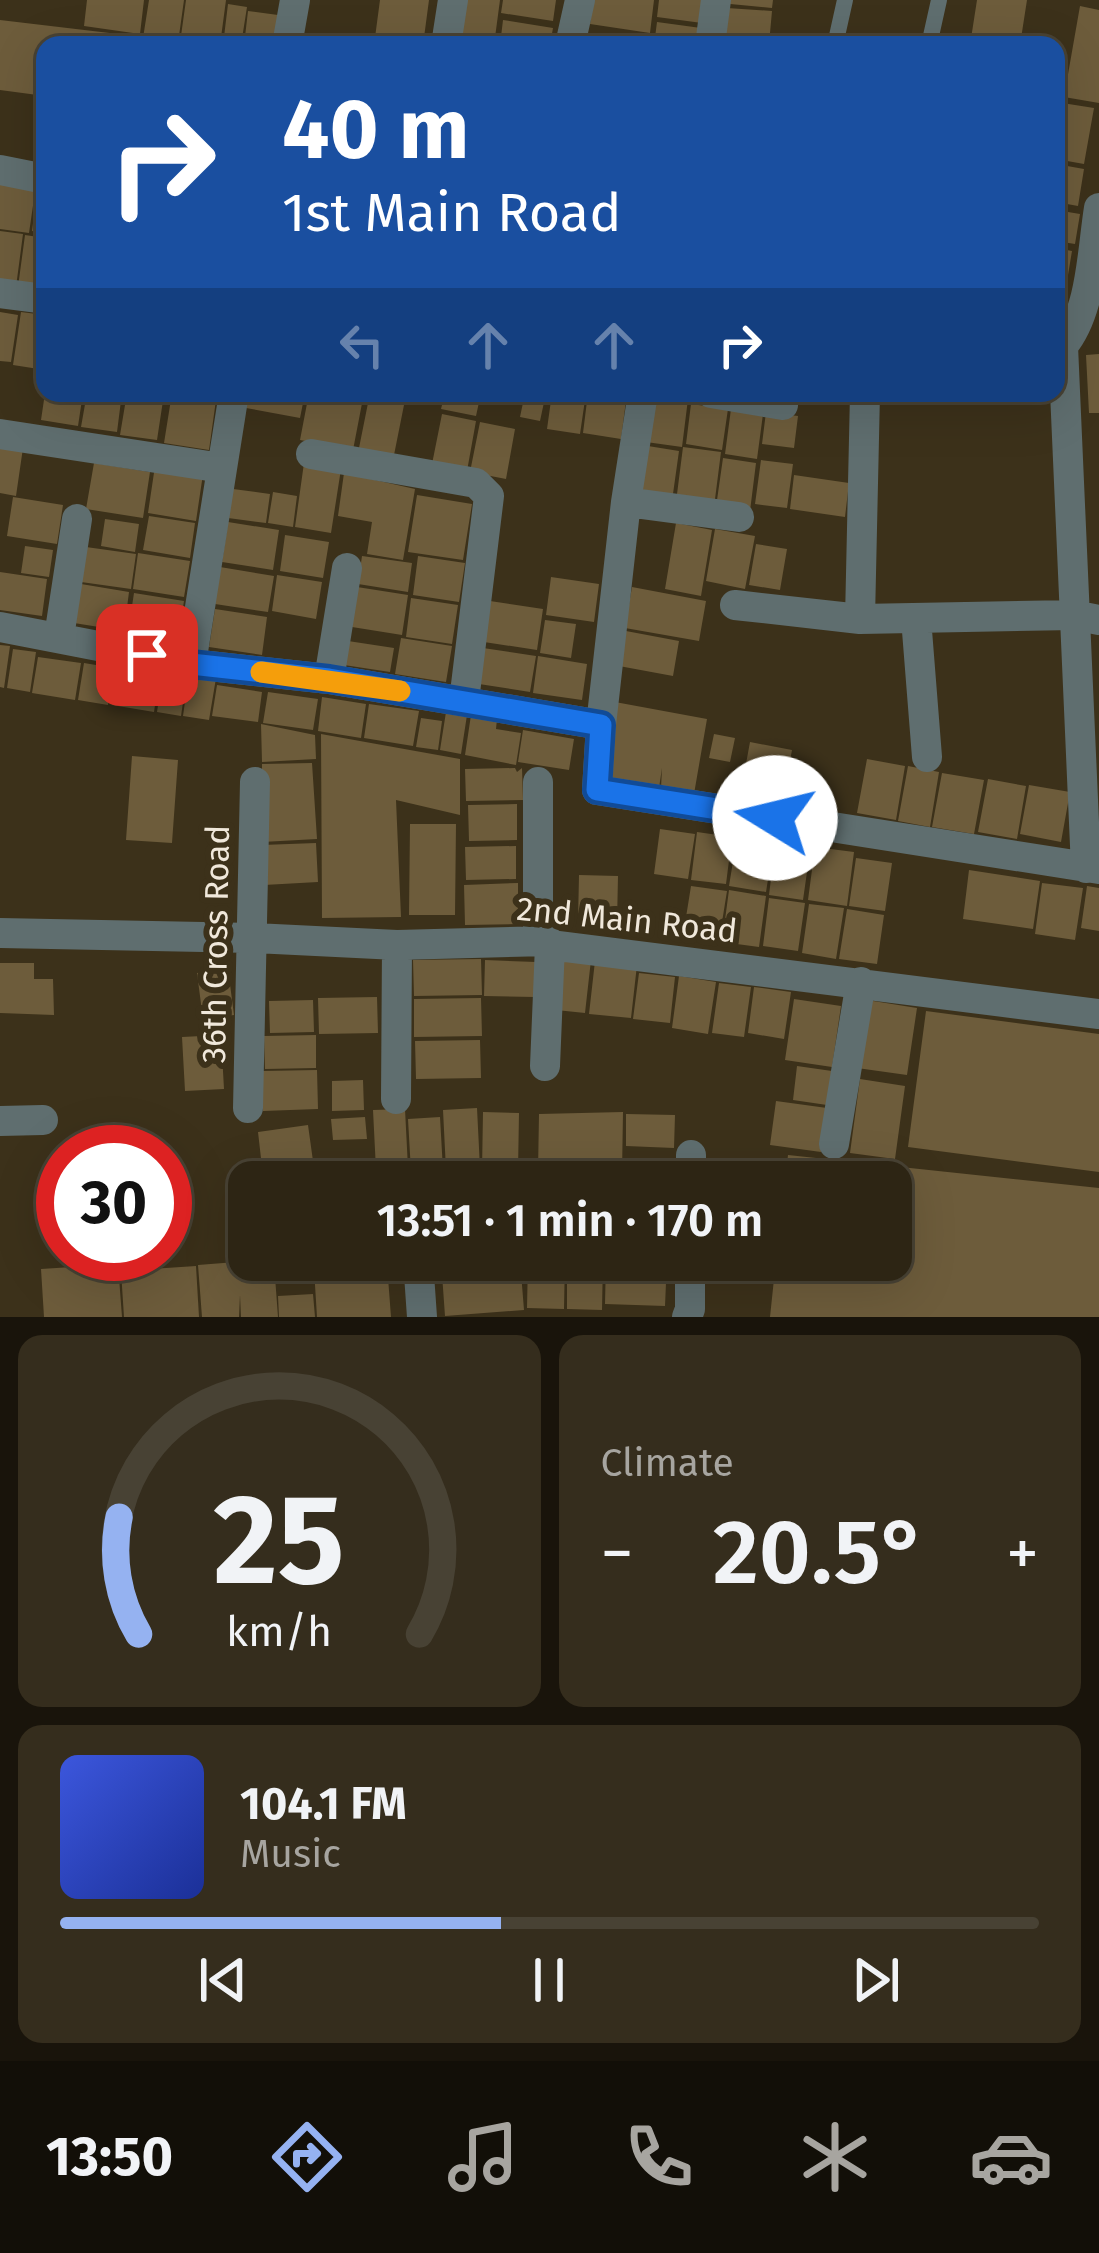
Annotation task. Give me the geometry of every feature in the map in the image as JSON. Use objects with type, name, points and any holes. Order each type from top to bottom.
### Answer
[{"type":"street","points":[[289,36],[295,0]]},
{"type":"street","points":[[447,36],[453,0]]},
{"type":"street","points":[[572,36],[580,0]]},
{"type":"street","points":[[711,36],[716,0]]},
{"type":"street","points":[[0,170],[36,177]]},
{"type":"street","points":[[642,402],[626,502],[597,790],[1093,868],[1073,341],[1099,208]]},
{"type":"street","points":[[0,292],[36,298]]},
{"type":"street","points":[[191,664],[233,402]]},
{"type":"street","points":[[765,402],[783,405]]},
{"type":"street","points":[[860,619],[865,402]]},
{"type":"street","points":[[0,434],[222,468]]},
{"type":"street","points":[[311,454],[476,483],[489,496],[464,701]]},
{"type":"street","points":[[626,502],[739,517]]},
{"type":"street","points":[[59,637],[77,519]]},
{"type":"street","points":[[329,679],[347,568]]},
{"type":"street","points":[[735,605],[860,619],[1087,617]]},
{"type":"street","points":[[916,618],[927,757]]},
{"type":"street","points":[[0,627],[191,664],[329,679],[601,725]]},
{"type":"street","name":"36th Cross Road","points":[[248,1108],[255,782]]},
{"type":"street","points":[[538,782],[545,1066]]},
{"type":"street","name":"2nd Main Road","points":[[0,933],[397,945],[544,943],[1099,1014]]},
{"type":"street","points":[[396,1099],[397,945]]},
{"type":"street","points":[[834,1144],[861,982]]},
{"type":"street","points":[[0,1121],[43,1120]]},
{"type":"street","points":[[419,1281],[422,1317]]},
{"type":"street","points":[[687,1317],[690,1281]]},
{"type":"lane","points":[[837,36],[845,0]]},
{"type":"lane","points":[[931,36],[939,0]]},
{"type":"building","points":[[87,0],[144,0],[140,34],[84,26]]},
{"type":"building","points":[[149,0],[184,0],[179,36],[143,36]]},
{"type":"building","points":[[186,0],[226,0],[221,36],[181,36]]},
{"type":"building","points":[[380,0],[429,0],[424,36],[375,36]]},
{"type":"building","points":[[458,0],[500,0],[495,36],[460,36]]},
{"type":"building","points":[[503,0],[556,0],[553,21],[501,13]]},
{"type":"building","points":[[593,0],[654,0],[650,33],[590,24]]},
{"type":"building","points":[[659,0],[705,0],[702,23],[657,17]]},
{"type":"building","points":[[720,0],[773,0],[772,8]]},
{"type":"building","points":[[977,0],[1027,0],[1021,36],[971,36]]},
{"type":"building","points":[[228,4],[247,7],[242,36],[224,36]]},
{"type":"building","points":[[1080,6],[1099,10],[1099,103],[1065,97]]},
{"type":"building","points":[[727,8],[772,11],[770,36],[725,36]]},
{"type":"building","points":[[248,11],[278,15],[275,36],[245,36]]},
{"type":"building","points":[[0,20],[135,36],[36,36],[36,95],[0,90]]},
{"type":"building","points":[[503,20],[553,28],[552,36],[501,36]]},
{"type":"building","points":[[657,22],[701,28],[700,36],[655,36]]},
{"type":"building","points":[[1065,103],[1094,108],[1084,164],[1065,161]]},
{"type":"building","points":[[1065,166],[1084,169],[1078,206],[1065,204]]},
{"type":"building","points":[[0,179],[36,185],[29,233],[0,229]]},
{"type":"building","points":[[1065,212],[1080,214],[1075,244],[1065,242]]},
{"type":"building","points":[[0,231],[23,234],[16,287],[0,284]]},
{"type":"building","points":[[25,235],[36,237],[36,290],[18,287]]},
{"type":"building","points":[[1065,250],[1072,251],[1065,274]]},
{"type":"building","points":[[0,312],[18,315],[11,362],[0,361]]},
{"type":"building","points":[[21,312],[36,314],[36,369],[13,365]]},
{"type":"building","points":[[1099,354],[1099,413],[1089,413],[1086,355]]},
{"type":"building","points":[[44,402],[82,402],[78,426],[41,420]]},
{"type":"building","points":[[85,402],[121,402],[117,432],[81,427]]},
{"type":"building","points":[[126,402],[163,402],[157,440],[120,435]]},
{"type":"building","points":[[171,402],[216,402],[209,450],[164,443]]},
{"type":"building","points":[[247,402],[303,402],[300,418],[246,408]]},
{"type":"building","points":[[307,402],[362,402],[353,450],[300,440]]},
{"type":"building","points":[[368,402],[404,405],[394,455],[359,448]]},
{"type":"building","points":[[443,402],[479,402],[476,416],[441,409]]},
{"type":"building","points":[[523,402],[544,402],[540,421],[520,417]]},
{"type":"building","points":[[551,402],[585,402],[580,434],[547,429]]},
{"type":"building","points":[[587,402],[626,402],[621,439],[583,433]]},
{"type":"building","points":[[652,402],[688,402],[682,447],[646,442]]},
{"type":"building","points":[[691,404],[728,409],[722,450],[686,444]]},
{"type":"building","points":[[731,409],[763,414],[757,459],[725,454]]},
{"type":"building","points":[[766,412],[798,416],[794,448],[762,444]]},
{"type":"building","points":[[442,414],[476,421],[467,471],[432,464]]},
{"type":"building","points":[[480,422],[515,429],[506,479],[470,472]]},
{"type":"building","points":[[0,438],[24,441],[16,496],[0,493]]},
{"type":"building","points":[[648,446],[679,451],[672,501],[641,497]]},
{"type":"building","points":[[683,447],[721,452],[714,507],[676,502]]},
{"type":"building","points":[[723,458],[756,463],[750,511],[716,507]]},
{"type":"building","points":[[761,460],[793,464],[787,508],[755,504]]},
{"type":"building","points":[[94,463],[150,472],[143,518],[86,509]]},
{"type":"building","points":[[304,463],[341,469],[331,533],[295,527]]},
{"type":"building","points":[[155,466],[203,474],[196,521],[148,513]]},
{"type":"building","points":[[344,473],[415,489],[403,560],[367,554],[372,522],[338,516]]},
{"type":"building","points":[[794,475],[849,483],[845,517],[790,509]]},
{"type":"building","points":[[233,489],[270,494],[266,523],[228,518]]},
{"type":"building","points":[[273,492],[297,496],[293,527],[268,523]]},
{"type":"building","points":[[417,495],[472,504],[463,560],[408,552]]},
{"type":"building","points":[[13,497],[63,505],[57,544],[7,536]]},
{"type":"building","points":[[149,516],[195,523],[190,558],[143,550]]},
{"type":"building","points":[[105,519],[139,524],[135,552],[101,546]]},
{"type":"building","points":[[228,522],[279,530],[273,570],[222,562]]},
{"type":"building","points":[[676,523],[712,530],[701,596],[665,589]]},
{"type":"building","points":[[715,529],[755,536],[745,589],[706,581]]},
{"type":"building","points":[[285,535],[329,542],[323,578],[280,571]]},
{"type":"building","points":[[756,544],[787,549],[780,590],[749,585]]},
{"type":"building","points":[[25,546],[53,550],[49,577],[21,573]]},
{"type":"building","points":[[86,547],[136,554],[131,589],[81,582]]},
{"type":"building","points":[[138,553],[190,561],[184,597],[133,589]]},
{"type":"building","points":[[362,556],[412,563],[408,592],[358,584]]},
{"type":"building","points":[[418,556],[465,563],[459,602],[413,595]]},
{"type":"building","points":[[220,567],[274,576],[268,612],[215,604]]},
{"type":"building","points":[[0,572],[47,579],[42,616],[0,610]]},
{"type":"building","points":[[277,575],[322,582],[316,619],[272,611]]},
{"type":"building","points":[[551,577],[599,584],[594,622],[546,615]]},
{"type":"building","points":[[81,584],[129,592],[124,631],[74,623]]},
{"type":"building","points":[[357,587],[408,595],[402,635],[352,627]]},
{"type":"building","points":[[632,587],[706,601],[699,641],[625,628]]},
{"type":"building","points":[[134,593],[184,601],[178,640],[128,632]]},
{"type":"building","points":[[411,598],[458,605],[452,644],[406,637]]},
{"type":"building","points":[[490,601],[543,609],[537,650],[484,642]]},
{"type":"building","points":[[215,609],[267,617],[262,655],[209,647]]},
{"type":"building","points":[[545,620],[576,624],[571,658],[540,653]]},
{"type":"building","points":[[626,631],[679,641],[673,676],[619,666]]},
{"type":"building","points":[[401,638],[452,646],[446,682],[395,674]]},
{"type":"building","points":[[348,641],[394,648],[390,672],[344,665]]},
{"type":"building","points":[[0,645],[10,646],[4,688],[0,687]]},
{"type":"building","points":[[483,648],[536,656],[530,692],[479,684]]},
{"type":"building","points":[[13,649],[36,652],[30,692],[7,688]]},
{"type":"building","points":[[538,656],[587,664],[582,700],[533,693]]},
{"type":"building","points":[[38,657],[81,663],[75,700],[32,693]]},
{"type":"building","points":[[84,663],[114,668],[108,705],[78,700]]},
{"type":"building","points":[[117,671],[159,678],[154,712],[112,705]]},
{"type":"building","points":[[163,672],[187,675],[181,716],[157,712]]},
{"type":"building","points":[[189,673],[216,678],[209,720],[183,716]]},
{"type":"building","points":[[217,685],[262,692],[258,722],[212,716]]},
{"type":"building","points":[[268,692],[318,699],[313,730],[263,723]]},
{"type":"building","points":[[322,697],[366,704],[361,738],[318,731]]},
{"type":"building","points":[[615,702],[707,719],[694,794],[661,788],[662,768],[659,788],[602,778]]},
{"type":"building","points":[[369,704],[419,711],[413,746],[364,738]]},
{"type":"building","points":[[446,712],[467,715],[461,754],[440,750]]},
{"type":"building","points":[[471,715],[497,719],[496,729],[521,733],[516,765],[465,755]]},
{"type":"building","points":[[421,718],[442,721],[438,750],[416,747]]},
{"type":"building","points":[[261,724],[315,735],[316,759],[262,762]]},
{"type":"building","points":[[523,730],[574,739],[569,770],[518,762]]},
{"type":"building","points":[[321,734],[460,759],[460,815],[396,800],[401,917],[322,918]]},
{"type":"building","points":[[714,734],[735,738],[730,762],[709,758]]},
{"type":"building","points":[[750,742],[792,750],[781,809],[739,802]]},
{"type":"building","points":[[132,756],[178,760],[172,843],[126,840]]},
{"type":"building","points":[[867,759],[905,766],[896,820],[857,813]]},
{"type":"building","points":[[312,763],[317,839],[262,842],[262,764]]},
{"type":"building","points":[[908,766],[939,772],[930,827],[898,821]]},
{"type":"building","points":[[515,768],[517,772],[522,768],[523,800],[466,801],[465,769]]},
{"type":"building","points":[[942,773],[984,780],[974,834],[932,827]]},
{"type":"building","points":[[988,779],[1026,786],[1017,839],[978,832]]},
{"type":"building","points":[[1029,785],[1070,792],[1061,842],[1020,834]]},
{"type":"building","points":[[517,804],[517,840],[469,841],[468,805]]},
{"type":"building","points":[[410,824],[456,824],[455,915],[409,915]]},
{"type":"building","points":[[660,829],[695,834],[688,879],[654,874]]},
{"type":"building","points":[[697,832],[732,837],[726,884],[691,880]]},
{"type":"building","points":[[316,843],[318,882],[264,885],[262,845]]},
{"type":"building","points":[[736,843],[773,848],[766,892],[729,886]]},
{"type":"building","points":[[516,846],[516,879],[466,880],[465,847]]},
{"type":"building","points":[[815,847],[854,852],[847,906],[808,900]]},
{"type":"building","points":[[774,854],[809,858],[803,900],[769,895]]},
{"type":"building","points":[[856,858],[892,863],[885,911],[849,906]]},
{"type":"building","points":[[969,870],[1040,881],[1033,929],[963,919]]},
{"type":"building","points":[[579,875],[618,876],[617,923],[578,922]]},
{"type":"building","points":[[518,883],[518,924],[465,925],[464,885]]},
{"type":"building","points":[[1042,883],[1083,888],[1075,940],[1035,934]]},
{"type":"building","points":[[691,886],[727,891],[719,941],[683,936]]},
{"type":"building","points":[[1087,886],[1099,888],[1099,931],[1081,928]]},
{"type":"building","points":[[729,890],[766,896],[759,947],[722,942]]},
{"type":"building","points":[[769,898],[805,903],[798,951],[763,946]]},
{"type":"building","points":[[809,904],[844,908],[836,959],[802,953]]},
{"type":"building","points":[[847,909],[884,915],[877,964],[839,959]]},
{"type":"building","points":[[561,957],[591,960],[585,1013],[556,1010]]},
{"type":"building","points":[[481,959],[482,995],[414,996],[413,960]]},
{"type":"building","points":[[485,960],[536,962],[535,997],[484,996]]},
{"type":"building","points":[[595,961],[637,965],[631,1018],[589,1014]]},
{"type":"building","points":[[0,963],[34,963],[34,979],[53,979],[54,1015],[0,1013]]},
{"type":"building","points":[[228,969],[234,1015],[203,1019],[197,973]]},
{"type":"building","points":[[639,973],[675,977],[670,1023],[633,1019]]},
{"type":"building","points":[[679,976],[716,982],[708,1034],[672,1028]]},
{"type":"building","points":[[719,983],[751,987],[744,1037],[712,1033]]},
{"type":"building","points":[[754,987],[791,992],[784,1039],[748,1033]]},
{"type":"building","points":[[377,997],[378,1033],[319,1034],[318,998]]},
{"type":"building","points":[[481,998],[482,1036],[414,1037],[414,999]]},
{"type":"building","points":[[794,999],[841,1006],[832,1067],[785,1060]]},
{"type":"building","points":[[313,1000],[314,1032],[270,1033],[269,1001]]},
{"type":"building","points":[[867,1000],[917,1008],[907,1075],[857,1068]]},
{"type":"building","points":[[926,1011],[1099,1034],[1099,1172],[908,1147]]},
{"type":"building","points":[[221,1035],[224,1089],[185,1091],[182,1037]]},
{"type":"building","points":[[316,1035],[316,1068],[265,1069],[264,1036]]},
{"type":"building","points":[[480,1040],[481,1078],[416,1079],[415,1041]]},
{"type":"building","points":[[797,1066],[832,1071],[827,1105],[793,1100]]},
{"type":"building","points":[[317,1070],[318,1109],[263,1111],[262,1071]]},
{"type":"building","points":[[860,1079],[905,1086],[895,1159],[850,1153]]},
{"type":"building","points":[[363,1080],[364,1110],[332,1111],[332,1081]]},
{"type":"building","points":[[776,1101],[827,1108],[821,1152],[770,1145]]},
{"type":"building","points":[[477,1108],[480,1161],[446,1161],[443,1110]]},
{"type":"building","points":[[405,1109],[408,1161],[376,1161],[373,1110]]},
{"type":"building","points":[[483,1112],[519,1113],[518,1161],[482,1161]]},
{"type":"building","points":[[623,1112],[622,1161],[538,1161],[539,1114]]},
{"type":"building","points":[[626,1114],[675,1115],[674,1148],[626,1146]]},
{"type":"building","points":[[365,1117],[367,1139],[333,1140],[331,1119]]},
{"type":"building","points":[[440,1117],[442,1161],[410,1161],[408,1119]]},
{"type":"building","points":[[308,1125],[313,1161],[261,1161],[258,1132]]},
{"type":"building","points":[[788,1155],[845,1161],[787,1161]]},
{"type":"building","points":[[912,1168],[1099,1188],[1099,1317],[770,1317],[774,1281],[912,1281]]},
{"type":"building","points":[[228,1263],[228,1281],[275,1281],[278,1317],[241,1317],[240,1295],[239,1317],[202,1317],[198,1265]]},
{"type":"building","points":[[192,1266],[196,1266],[199,1317],[124,1317],[122,1281],[192,1281]]},
{"type":"building","points":[[42,1281],[119,1281],[122,1317],[44,1317]]},
{"type":"building","points":[[315,1281],[388,1281],[391,1317],[317,1317]]},
{"type":"building","points":[[442,1281],[522,1281],[524,1310],[445,1316]]},
{"type":"building","points":[[528,1281],[565,1281],[564,1309],[527,1308]]},
{"type":"building","points":[[567,1281],[603,1281],[602,1310],[567,1309]]},
{"type":"building","points":[[606,1281],[666,1281],[665,1306],[605,1304]]},
{"type":"building","points":[[313,1294],[315,1317],[279,1317],[278,1296]]},
{"type":"slow traffic","points":[[261,672],[400,691]]},
{"type":"route","points":[[147,655],[329,679],[601,725],[597,790],[775,818]]}]
